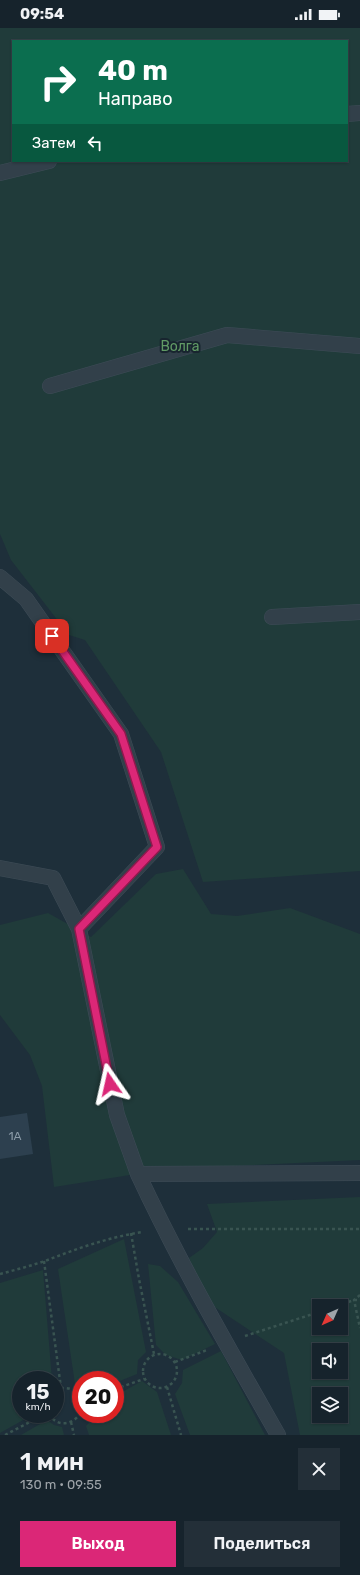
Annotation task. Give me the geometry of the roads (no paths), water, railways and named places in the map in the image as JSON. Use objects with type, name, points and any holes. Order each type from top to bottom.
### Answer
[{"type":"lane","points":[[348,114],[360,113]]},
{"type":"lane","points":[[0,173],[45,162]]},
{"type":"lane","points":[[50,386],[227,335],[360,346]]},
{"type":"lane","points":[[0,577],[26,599],[121,734],[157,847],[79,929]]},
{"type":"lane","points":[[272,617],[360,612]]},
{"type":"lane","points":[[0,868],[53,878],[79,929],[117,1115],[138,1174],[164,1228],[225,1343],[278,1435]]},
{"type":"lane","points":[[138,1174],[360,1173]]},
{"type":"park label","name":"Волга","points":[[180,346]]}]
